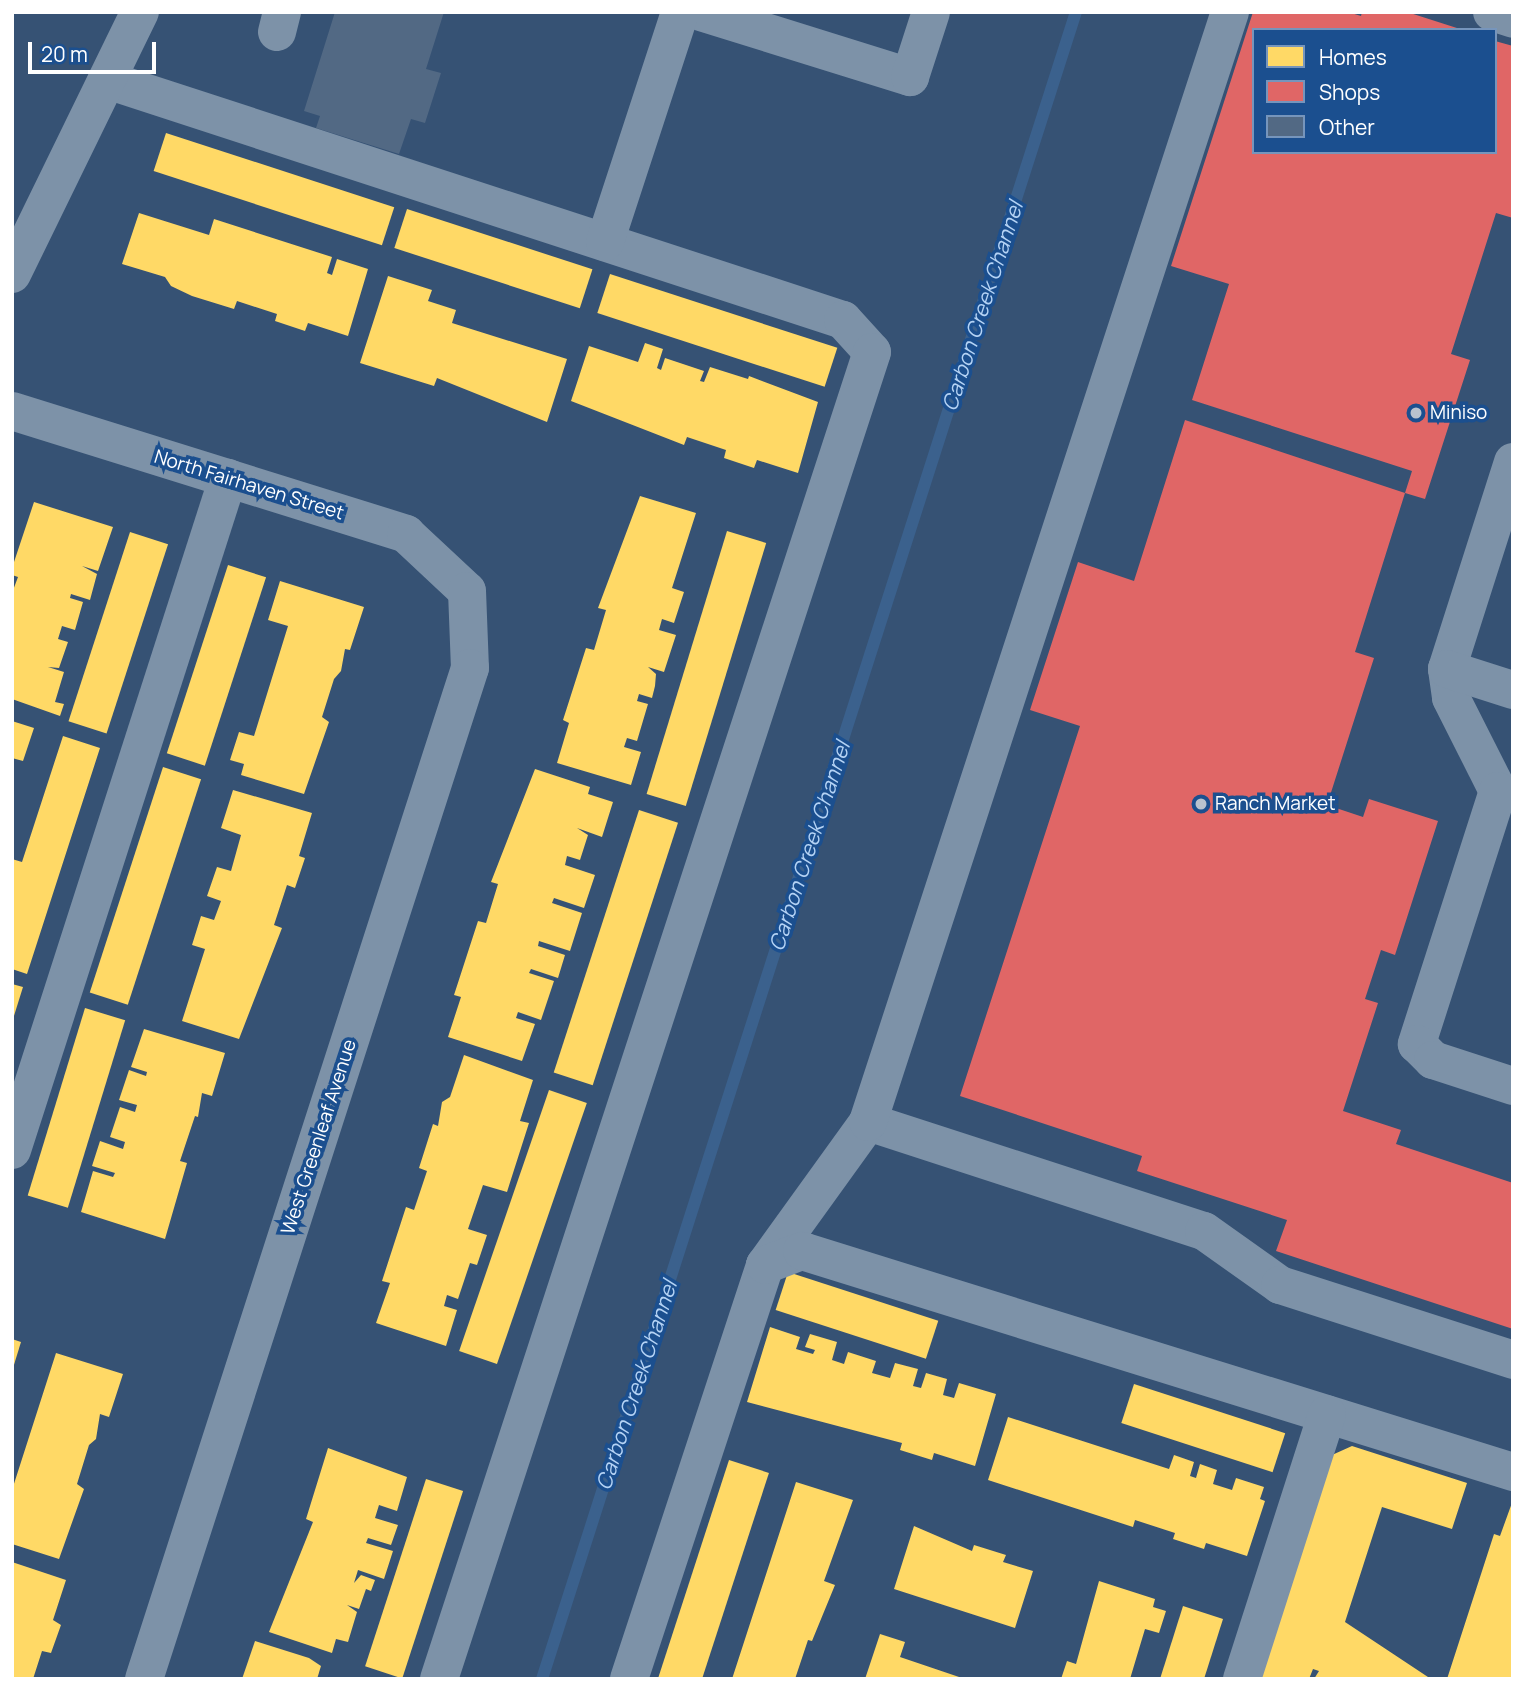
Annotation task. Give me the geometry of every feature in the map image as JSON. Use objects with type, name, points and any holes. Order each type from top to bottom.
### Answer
[{"type":"street","points":[[12,274],[140,12]]},
{"type":"street","points":[[605,242],[680,12]]},
{"type":"street","points":[[701,12],[910,77],[931,12]]},
{"type":"street","points":[[629,1679],[765,1265],[868,1122],[1230,12]]},
{"type":"street","points":[[1492,12],[1513,19]]},
{"type":"street","points":[[107,80],[843,320],[872,352],[439,1679]]},
{"type":"street","name":"North Fairhaven Street","points":[[12,411],[406,534],[467,591]]},
{"type":"street","points":[[1513,463],[1447,669],[1451,698],[1498,791],[1417,1044],[1433,1059],[1513,1086]]},
{"type":"street","points":[[12,1150],[228,478]]},
{"type":"street","name":"West Greenleaf Avenue","points":[[144,1679],[470,668],[467,591]]},
{"type":"street","points":[[1447,669],[1513,690]]},
{"type":"street","points":[[868,1122],[1204,1231],[1280,1285],[1513,1360]]},
{"type":"street","points":[[765,1265],[802,1251],[1513,1472]]},
{"type":"street","points":[[1242,1679],[1327,1414]]},
{"type":"building: Homes","points":[[166,133],[394,207],[382,245],[154,171]]},
{"type":"building: Homes","points":[[407,209],[592,269],[580,308],[394,248]]},
{"type":"building: Homes","points":[[139,213],[209,235],[214,219],[332,257],[327,273],[332,275],[337,259],[368,269],[348,336],[308,323],[305,331],[275,321],[277,314],[237,301],[234,309],[192,296],[171,286],[165,277],[122,264]]},
{"type":"building: Homes","points":[[610,274],[837,348],[825,387],[597,313]]},
{"type":"building: Homes","points":[[388,276],[432,290],[428,301],[456,310],[452,323],[567,359],[547,422],[437,378],[434,386],[360,363]]},
{"type":"building: Homes","points":[[645,343],[663,349],[657,368],[661,370],[665,358],[704,371],[700,381],[704,382],[710,367],[748,379],[749,376],[818,402],[798,473],[757,460],[754,468],[724,458],[726,450],[687,437],[684,445],[571,401],[589,346],[638,362]]},
{"type":"building: Homes","points":[[640,496],[696,513],[672,588],[684,592],[674,623],[662,619],[659,630],[676,635],[664,672],[648,667],[656,674],[652,698],[639,694],[637,701],[648,704],[637,741],[627,738],[624,747],[641,752],[631,785],[557,763],[569,723],[563,720],[586,648],[594,650],[606,610],[598,608]]},
{"type":"building: Homes","points":[[34,502],[113,527],[98,571],[82,566],[97,574],[90,600],[71,594],[70,598],[83,602],[75,630],[62,626],[58,639],[68,642],[59,668],[48,667],[64,672],[55,702],[64,704],[60,716],[12,699],[12,593],[18,577],[12,575],[12,568]]},
{"type":"building: Homes","points":[[727,531],[766,543],[686,806],[647,794]]},
{"type":"building: Homes","points":[[130,532],[168,544],[107,734],[69,721]]},
{"type":"building: Homes","points":[[228,565],[266,577],[205,766],[167,753]]},
{"type":"building: Homes","points":[[280,581],[364,607],[350,650],[345,649],[341,671],[334,679],[322,717],[329,722],[304,794],[241,775],[244,764],[230,760],[239,732],[254,736],[288,626],[268,620]]},
{"type":"building: Homes","points":[[12,721],[34,728],[23,761],[12,758]]},
{"type":"building: Homes","points":[[63,736],[100,748],[27,974],[12,969],[12,859],[22,862]]},
{"type":"building: Homes","points":[[163,767],[201,779],[128,1005],[90,992]]},
{"type":"building: Homes","points":[[535,769],[590,787],[588,794],[613,802],[602,837],[577,828],[588,835],[580,860],[567,856],[565,865],[595,875],[584,908],[554,898],[552,903],[582,913],[570,951],[539,941],[538,946],[565,955],[558,978],[531,969],[529,973],[554,981],[541,1020],[518,1012],[516,1018],[535,1024],[522,1061],[448,1037],[461,997],[454,995],[478,921],[486,923],[498,884],[491,882]]},
{"type":"building: Homes","points":[[233,790],[312,813],[299,856],[305,858],[295,888],[287,885],[274,925],[282,928],[239,1039],[182,1021],[205,949],[192,945],[201,916],[214,920],[221,901],[207,896],[217,867],[231,871],[241,835],[221,828]]},
{"type":"building: Homes","points":[[639,810],[678,823],[593,1085],[554,1072]]},
{"type":"building: Homes","points":[[12,984],[23,987],[13,1019],[12,1019]]},
{"type":"building: Homes","points":[[85,1008],[125,1020],[68,1208],[28,1195]]},
{"type":"building: Homes","points":[[144,1029],[225,1053],[212,1096],[202,1093],[198,1117],[195,1116],[180,1161],[187,1163],[165,1239],[81,1212],[93,1171],[113,1177],[115,1173],[92,1166],[100,1141],[123,1149],[125,1142],[110,1137],[120,1107],[135,1112],[137,1105],[119,1100],[129,1070],[146,1076],[147,1072],[131,1067]]},
{"type":"building: Homes","points":[[464,1055],[533,1080],[520,1121],[529,1123],[507,1192],[483,1185],[468,1229],[487,1235],[477,1265],[470,1263],[458,1299],[447,1295],[444,1306],[457,1310],[446,1346],[376,1323],[390,1283],[382,1281],[406,1207],[414,1210],[427,1171],[419,1168],[433,1124],[438,1126],[442,1102],[450,1097]]},
{"type":"building: Homes","points":[[549,1090],[587,1103],[497,1364],[459,1351]]},
{"type":"building: Homes","points":[[788,1272],[938,1321],[926,1359],[776,1310]]},
{"type":"building: Homes","points":[[770,1327],[800,1337],[796,1349],[813,1354],[815,1350],[805,1347],[810,1334],[837,1342],[832,1360],[844,1364],[848,1352],[876,1361],[872,1373],[890,1378],[895,1363],[918,1369],[913,1386],[921,1388],[926,1373],[947,1379],[943,1395],[954,1398],[959,1383],[996,1394],[975,1466],[934,1453],[932,1460],[900,1450],[902,1443],[747,1402]]},
{"type":"building: Homes","points":[[12,1339],[21,1342],[13,1368],[12,1368]]},
{"type":"building: Homes","points":[[56,1353],[123,1374],[109,1417],[100,1414],[96,1439],[89,1445],[77,1484],[84,1489],[59,1559],[12,1544],[12,1490]]},
{"type":"building: Homes","points":[[1134,1384],[1285,1433],[1273,1472],[1121,1423]]},
{"type":"building: Homes","points":[[1008,1417],[1169,1469],[1174,1455],[1194,1462],[1190,1476],[1196,1478],[1200,1464],[1217,1470],[1213,1484],[1232,1490],[1236,1478],[1264,1487],[1260,1499],[1265,1501],[1247,1556],[1206,1543],[1204,1549],[1173,1539],[1175,1533],[1135,1520],[1133,1527],[988,1480]]},
{"type":"building: Homes","points":[[1352,1446],[1467,1483],[1452,1529],[1382,1507],[1345,1622],[1431,1679],[1314,1679],[1319,1671],[1313,1669],[1309,1679],[1260,1679],[1332,1455]]},
{"type":"building: Homes","points":[[328,1448],[407,1477],[397,1511],[379,1505],[375,1518],[398,1525],[391,1545],[368,1538],[366,1543],[393,1551],[384,1579],[358,1570],[354,1583],[361,1575],[375,1580],[371,1591],[366,1589],[359,1609],[347,1605],[357,1612],[348,1642],[336,1639],[332,1653],[269,1632],[313,1522],[306,1519]]},
{"type":"building: Homes","points":[[729,1460],[769,1473],[702,1679],[658,1679]]},
{"type":"building: Homes","points":[[426,1479],[463,1491],[402,1678],[365,1666]]},
{"type":"building: Homes","points":[[796,1482],[853,1500],[824,1581],[835,1585],[812,1641],[808,1640],[795,1679],[732,1679]]},
{"type":"building: Homes","points":[[1513,1500],[1513,1679],[1447,1679],[1494,1534],[1500,1536]]},
{"type":"building: Homes","points":[[914,1526],[972,1551],[974,1545],[1006,1555],[1003,1562],[1033,1571],[1015,1628],[894,1589]]},
{"type":"building: Homes","points":[[12,1562],[66,1580],[53,1620],[61,1625],[51,1653],[42,1651],[33,1679],[12,1679]]},
{"type":"building: Homes","points":[[1099,1581],[1155,1599],[1153,1607],[1166,1611],[1159,1633],[1145,1629],[1130,1679],[1061,1679],[1067,1661],[1076,1664]]},
{"type":"building: Homes","points":[[1183,1606],[1223,1619],[1204,1679],[1160,1679]]},
{"type":"building: Homes","points":[[880,1634],[905,1642],[900,1657],[965,1679],[865,1679]]},
{"type":"building: Homes","points":[[255,1641],[309,1658],[321,1666],[317,1679],[242,1679]]},
{"type":"building: Shops","points":[[1253,12],[1348,12],[1361,16],[1362,12],[1407,12],[1457,28],[1252,28],[1252,154],[1497,154],[1497,42],[1513,46],[1513,218],[1496,213],[1451,354],[1470,360],[1425,499],[1405,493],[1412,471],[1192,400],[1229,284],[1171,266]]},
{"type":"building: Shops","points":[[1185,420],[1405,493],[1355,652],[1374,658],[1327,805],[1363,817],[1369,799],[1438,821],[1395,955],[1381,950],[1365,999],[1378,1003],[1343,1111],[1401,1130],[1396,1144],[1513,1183],[1513,1329],[1276,1251],[1287,1220],[1137,1171],[1142,1156],[960,1096],[1080,726],[1030,710],[1078,562],[1134,581]]},
{"type":"building: Other","points":[[335,12],[444,12],[426,69],[441,73],[425,123],[411,119],[399,154],[316,128],[320,116],[304,111]]},
{"type":"waterway","name":"Carbon Creek Channel","points":[[542,1679],[1076,12]]},
{"type":"place","name":"Miniso","points":[[1416,413]]},
{"type":"place","name":"Ranch Market","points":[[1201,804]]}]
